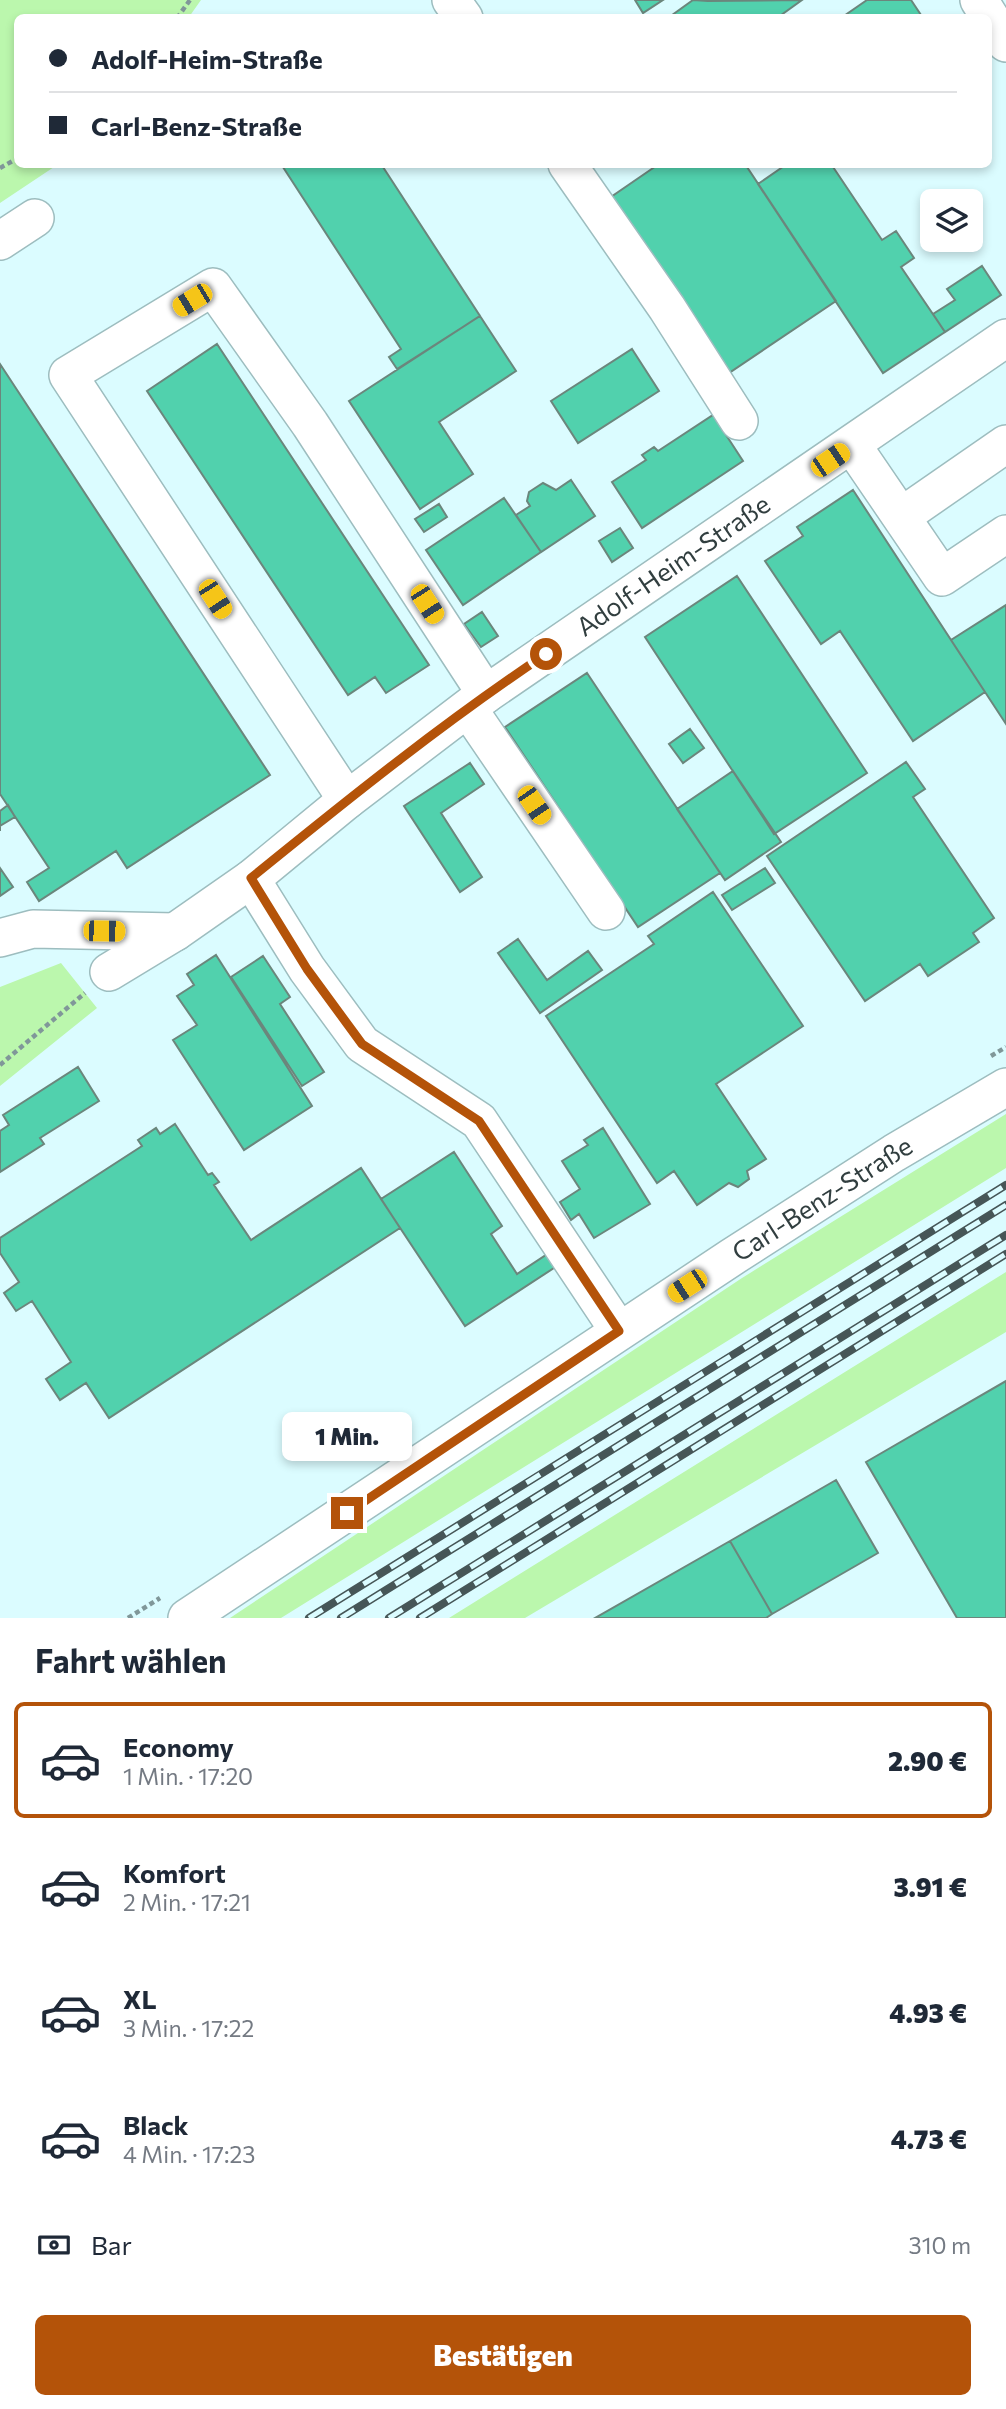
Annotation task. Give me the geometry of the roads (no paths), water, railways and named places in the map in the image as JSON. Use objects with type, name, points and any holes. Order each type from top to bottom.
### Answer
[{"type":"street","points":[[992,21],[1006,43]]},
{"type":"street","points":[[569,168],[667,308],[739,421]]},
{"type":"street","points":[[0,241],[35,218]]},
{"type":"street","points":[[347,800],[68,375],[213,287],[310,424],[606,911]]},
{"type":"street","name":"Adolf-Heim-Straße","points":[[109,972],[175,932],[251,878],[347,800],[477,702],[1006,338]]},
{"type":"street","points":[[902,516],[1006,444]]},
{"type":"street","points":[[852,445],[942,577],[1006,534]]},
{"type":"street","points":[[251,878],[307,969],[362,1044],[479,1121],[619,1331]]},
{"type":"street","points":[[0,938],[33,929],[175,932]]},
{"type":"street","name":"Carl-Benz-Straße","points":[[187,1618],[619,1331],[894,1153],[1006,1087]]},
{"type":"railway","points":[[309,1618],[1006,1185]]},
{"type":"railway","points":[[341,1618],[1006,1205]]},
{"type":"railway","points":[[389,1618],[1006,1235]]},
{"type":"railway","points":[[420,1618],[1006,1254]]}]
